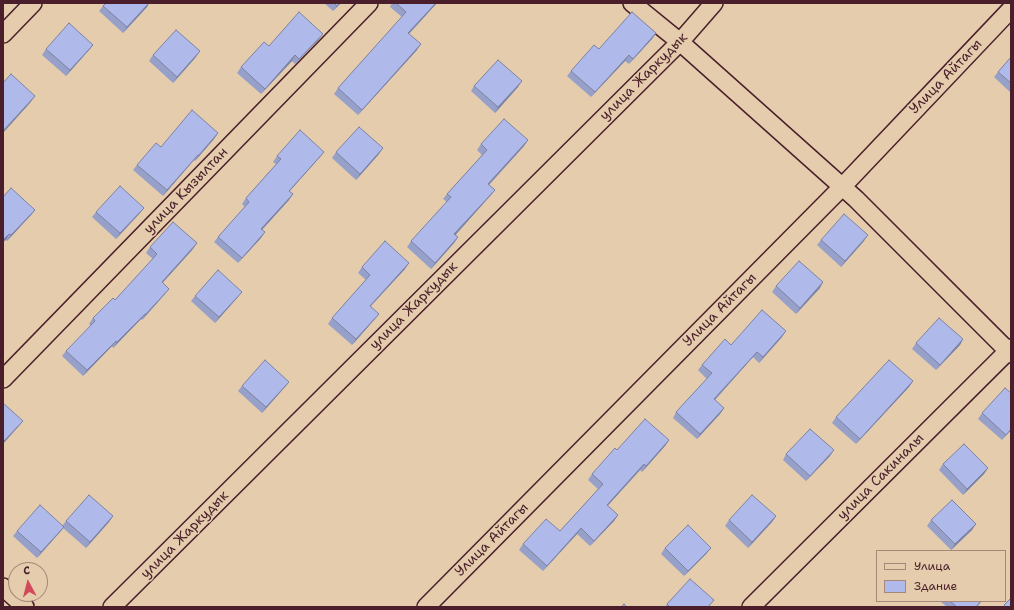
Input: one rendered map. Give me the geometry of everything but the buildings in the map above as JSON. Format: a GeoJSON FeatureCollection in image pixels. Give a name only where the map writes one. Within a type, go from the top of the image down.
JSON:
{"type":"FeatureCollection","features":[{"type":"Feature","properties":{"kind":"street"},"geometry":{"type":"LineString","coordinates":[[3,34],[33,3]]}},
{"type":"Feature","properties":{"kind":"street","name":"улица Кызылтан"},"geometry":{"type":"LineString","coordinates":[[3,378],[369,3]]}},
{"type":"Feature","properties":{"kind":"street"},"geometry":{"type":"LineString","coordinates":[[632,3],[680,42],[856,199],[1010,351]]}},
{"type":"Feature","properties":{"kind":"street","name":"улица Жаркудык"},"geometry":{"type":"LineString","coordinates":[[112,607],[680,42],[714,3]]}},
{"type":"Feature","properties":{"kind":"street","name":"Улица Айтагы"},"geometry":{"type":"LineString","coordinates":[[426,607],[842,187],[1011,9]]}},
{"type":"Feature","properties":{"kind":"street","name":"улица Сакиналы"},"geometry":{"type":"LineString","coordinates":[[751,607],[1010,351]]}},
{"type":"Feature","properties":{"kind":"street"},"geometry":{"type":"LineString","coordinates":[[3,587],[25,607]]}}]}
